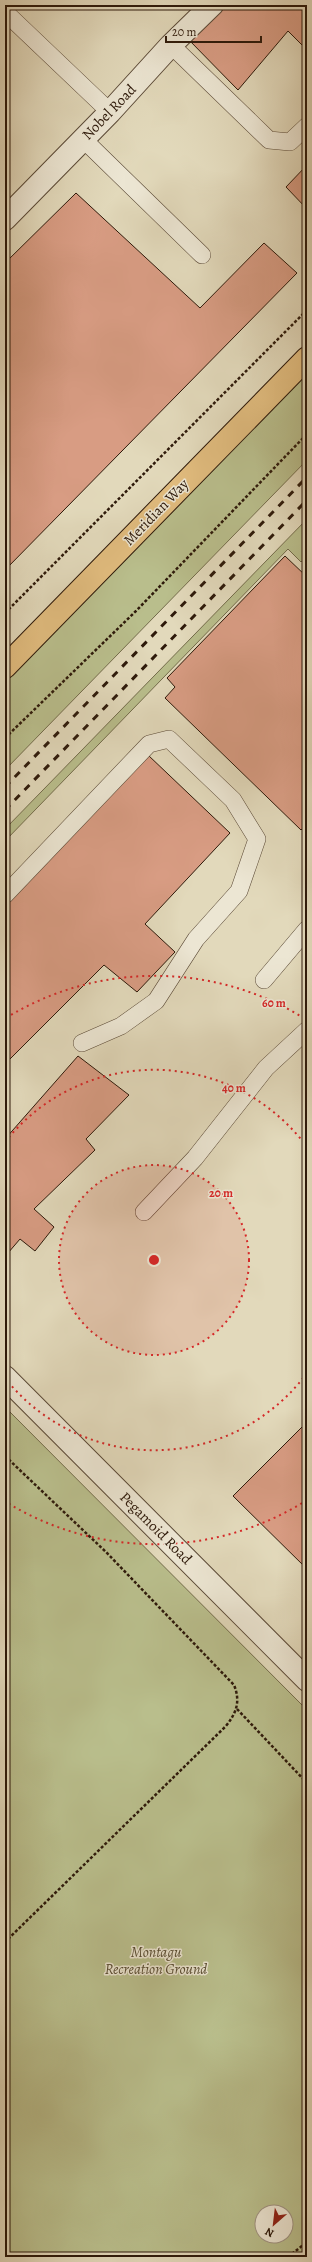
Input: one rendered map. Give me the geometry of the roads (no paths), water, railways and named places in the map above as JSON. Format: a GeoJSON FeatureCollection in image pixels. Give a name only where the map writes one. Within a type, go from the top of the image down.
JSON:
{"type":"FeatureCollection","features":[{"type":"Feature","properties":{"kind":"main road","name":"Meridian Way"},"geometry":{"type":"LineString","coordinates":[[5,667],[307,358]]}},
{"type":"Feature","properties":{"kind":"street","name":"Nobel Road"},"geometry":{"type":"LineString","coordinates":[[5,219],[110,112],[171,45],[212,5]]}},
{"type":"Feature","properties":{"kind":"street","name":"Pegamoid Road"},"geometry":{"type":"LineString","coordinates":[[5,1377],[307,1680]]}},
{"type":"Feature","properties":{"kind":"lane"},"geometry":{"type":"LineString","coordinates":[[5,12],[110,112]]}},
{"type":"Feature","properties":{"kind":"lane"},"geometry":{"type":"LineString","coordinates":[[171,45],[269,140],[290,142],[307,126]]}},
{"type":"Feature","properties":{"kind":"lane"},"geometry":{"type":"LineString","coordinates":[[83,140],[202,255]]}},
{"type":"Feature","properties":{"kind":"lane"},"geometry":{"type":"LineString","coordinates":[[5,895],[149,744],[169,739],[233,800],[257,839],[239,891],[196,939],[156,1001],[121,1026],[82,1043]]}},
{"type":"Feature","properties":{"kind":"lane"},"geometry":{"type":"LineString","coordinates":[[264,980],[307,929]]}},
{"type":"Feature","properties":{"kind":"lane"},"geometry":{"type":"LineString","coordinates":[[144,1212],[195,1158],[266,1068],[307,1030]]}},
{"type":"Feature","properties":{"kind":"railway"},"geometry":{"type":"LineString","coordinates":[[5,787],[307,477]]}},
{"type":"Feature","properties":{"kind":"railway"},"geometry":{"type":"LineString","coordinates":[[5,810],[307,500]]}},
{"type":"Feature","properties":{"kind":"park label","name":"Montagu Recreation Ground"},"geometry":{"type":"Point","coordinates":[156,1960]}}]}
